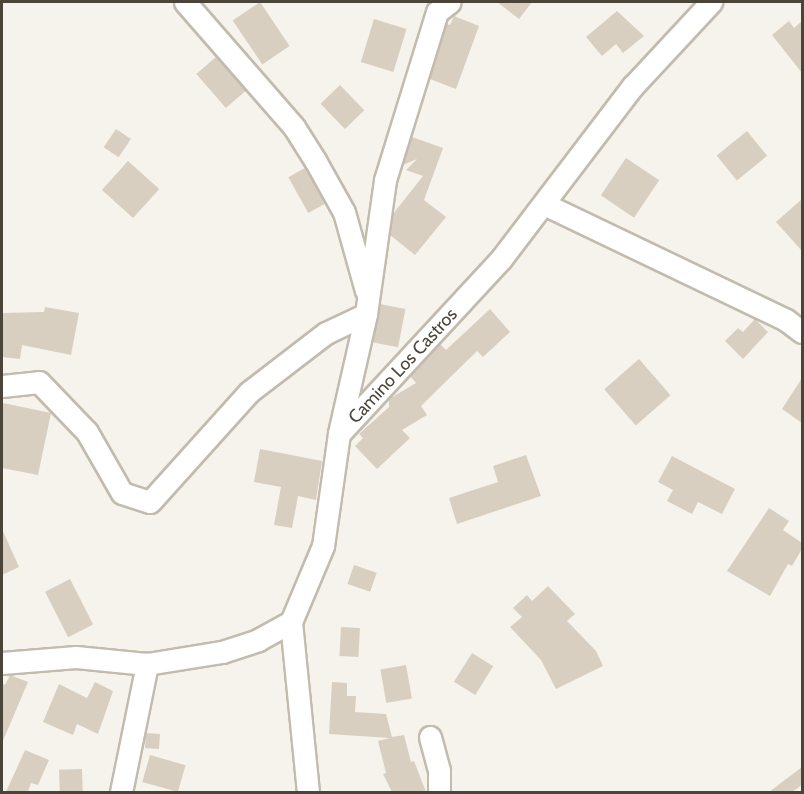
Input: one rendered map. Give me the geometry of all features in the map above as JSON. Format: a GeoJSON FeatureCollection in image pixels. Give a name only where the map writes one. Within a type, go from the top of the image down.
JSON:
{"type":"FeatureCollection","features":[{"type":"Feature","properties":{"kind":"street"},"geometry":{"type":"LineString","coordinates":[[185,2],[294,127],[316,162],[344,212],[367,307]]}},
{"type":"Feature","properties":{"kind":"street"},"geometry":{"type":"LineString","coordinates":[[339,434],[367,307],[385,180],[437,12],[450,2]]}},
{"type":"Feature","properties":{"kind":"street","name":"Camino Los Castros"},"geometry":{"type":"LineString","coordinates":[[291,622],[323,546],[339,434],[501,260],[633,86],[711,2]]}},
{"type":"Feature","properties":{"kind":"street"},"geometry":{"type":"LineString","coordinates":[[544,204],[786,320],[802,332]]}},
{"type":"Feature","properties":{"kind":"street"},"geometry":{"type":"LineString","coordinates":[[2,386],[39,382],[87,432],[122,492],[150,502],[249,392],[326,333],[367,307]]}},
{"type":"Feature","properties":{"kind":"street"},"geometry":{"type":"LineString","coordinates":[[2,663],[76,657],[147,664],[222,652],[258,640],[291,622],[308,792]]}},
{"type":"Feature","properties":{"kind":"street"},"geometry":{"type":"LineString","coordinates":[[121,792],[147,664]]}},
{"type":"Feature","properties":{"kind":"street"},"geometry":{"type":"LineString","coordinates":[[430,737],[439,770],[439,792]]}},
{"type":"Feature","properties":{"kind":"building"},"geometry":{"type":"Polygon","coordinates":[[[260,2],[290,46],[262,64],[233,20],[260,2]]]}},
{"type":"Feature","properties":{"kind":"building"},"geometry":{"type":"Polygon","coordinates":[[[497,2],[532,2],[519,19],[497,2]]]}},
{"type":"Feature","properties":{"kind":"building"},"geometry":{"type":"Polygon","coordinates":[[[617,11],[644,36],[623,53],[616,44],[602,56],[586,37],[617,11]]]}},
{"type":"Feature","properties":{"kind":"building"},"geometry":{"type":"Polygon","coordinates":[[[454,16],[479,26],[456,89],[430,79],[447,24],[450,25],[454,16]]]}},
{"type":"Feature","properties":{"kind":"building"},"geometry":{"type":"Polygon","coordinates":[[[374,19],[407,29],[393,72],[361,62],[374,19]]]}},
{"type":"Feature","properties":{"kind":"building"},"geometry":{"type":"Polygon","coordinates":[[[789,21],[794,28],[802,21],[802,73],[772,35],[789,21]]]}},
{"type":"Feature","properties":{"kind":"building"},"geometry":{"type":"Polygon","coordinates":[[[216,57],[246,91],[226,108],[196,74],[216,57]]]}},
{"type":"Feature","properties":{"kind":"building"},"geometry":{"type":"Polygon","coordinates":[[[340,85],[364,110],[345,129],[321,104],[340,85]]]}},
{"type":"Feature","properties":{"kind":"building"},"geometry":{"type":"Polygon","coordinates":[[[116,129],[131,139],[119,157],[104,147],[116,129]]]}},
{"type":"Feature","properties":{"kind":"building"},"geometry":{"type":"Polygon","coordinates":[[[747,131],[767,156],[737,180],[717,156],[747,131]]]}},
{"type":"Feature","properties":{"kind":"building"},"geometry":{"type":"Polygon","coordinates":[[[412,137],[443,148],[424,200],[446,217],[415,255],[390,235],[393,214],[423,176],[406,170],[417,159],[403,165],[412,137]]]}},
{"type":"Feature","properties":{"kind":"building"},"geometry":{"type":"Polygon","coordinates":[[[626,158],[659,180],[634,218],[601,195],[626,158]]]}},
{"type":"Feature","properties":{"kind":"building"},"geometry":{"type":"Polygon","coordinates":[[[128,161],[159,189],[133,218],[102,190],[128,161]]]}},
{"type":"Feature","properties":{"kind":"building"},"geometry":{"type":"Polygon","coordinates":[[[305,168],[325,204],[308,213],[288,177],[305,168]]]}},
{"type":"Feature","properties":{"kind":"building"},"geometry":{"type":"Polygon","coordinates":[[[802,199],[802,251],[776,222],[802,199]]]}},
{"type":"Feature","properties":{"kind":"building"},"geometry":{"type":"Polygon","coordinates":[[[380,304],[406,309],[398,347],[373,342],[380,304]]]}},
{"type":"Feature","properties":{"kind":"building"},"geometry":{"type":"Polygon","coordinates":[[[45,307],[79,313],[71,355],[22,345],[20,359],[2,357],[2,313],[44,312],[45,307]]]}},
{"type":"Feature","properties":{"kind":"building"},"geometry":{"type":"Polygon","coordinates":[[[490,309],[510,332],[483,357],[477,351],[421,406],[427,415],[402,430],[410,438],[377,469],[355,446],[363,438],[359,434],[389,407],[389,399],[416,383],[410,376],[440,344],[446,350],[490,309]]]}},
{"type":"Feature","properties":{"kind":"building"},"geometry":{"type":"Polygon","coordinates":[[[755,319],[768,332],[743,359],[725,341],[738,328],[743,332],[755,319]]]}},
{"type":"Feature","properties":{"kind":"building"},"geometry":{"type":"Polygon","coordinates":[[[639,359],[670,395],[636,425],[604,389],[639,359]]]}},
{"type":"Feature","properties":{"kind":"building"},"geometry":{"type":"Polygon","coordinates":[[[802,378],[802,423],[782,409],[802,378]]]}},
{"type":"Feature","properties":{"kind":"building"},"geometry":{"type":"Polygon","coordinates":[[[3,403],[51,413],[38,475],[2,468],[3,403]]]}},
{"type":"Feature","properties":{"kind":"building"},"geometry":{"type":"Polygon","coordinates":[[[260,449],[322,461],[316,500],[298,496],[292,528],[274,525],[281,487],[254,482],[260,449]]]}},
{"type":"Feature","properties":{"kind":"building"},"geometry":{"type":"Polygon","coordinates":[[[526,455],[541,496],[457,524],[449,498],[498,482],[493,466],[526,455]]]}},
{"type":"Feature","properties":{"kind":"building"},"geometry":{"type":"Polygon","coordinates":[[[672,456],[735,489],[722,514],[698,502],[692,514],[667,501],[673,490],[658,482],[672,456]]]}},
{"type":"Feature","properties":{"kind":"building"},"geometry":{"type":"Polygon","coordinates":[[[769,508],[789,521],[783,530],[802,543],[802,549],[792,566],[788,564],[770,596],[727,571],[769,508]]]}},
{"type":"Feature","properties":{"kind":"building"},"geometry":{"type":"Polygon","coordinates":[[[2,529],[19,567],[2,575],[2,529]]]}},
{"type":"Feature","properties":{"kind":"building"},"geometry":{"type":"Polygon","coordinates":[[[354,565],[377,573],[370,592],[347,584],[354,565]]]}},
{"type":"Feature","properties":{"kind":"building"},"geometry":{"type":"Polygon","coordinates":[[[70,579],[93,624],[68,637],[45,592],[70,579]]]}},
{"type":"Feature","properties":{"kind":"building"},"geometry":{"type":"Polygon","coordinates":[[[548,586],[575,614],[567,621],[596,651],[603,666],[556,689],[541,660],[510,627],[522,617],[513,608],[527,595],[532,601],[548,586]]]}},
{"type":"Feature","properties":{"kind":"building"},"geometry":{"type":"Polygon","coordinates":[[[341,627],[360,628],[358,657],[339,656],[341,627]]]}},
{"type":"Feature","properties":{"kind":"building"},"geometry":{"type":"Polygon","coordinates":[[[472,653],[493,666],[475,695],[454,682],[472,653]]]}},
{"type":"Feature","properties":{"kind":"building"},"geometry":{"type":"Polygon","coordinates":[[[406,665],[412,698],[386,703],[380,670],[406,665]]]}},
{"type":"Feature","properties":{"kind":"building"},"geometry":{"type":"Polygon","coordinates":[[[10,675],[28,682],[2,743],[2,683],[5,685],[10,675]]]}},
{"type":"Feature","properties":{"kind":"building"},"geometry":{"type":"Polygon","coordinates":[[[95,682],[113,691],[98,734],[77,724],[73,735],[43,722],[59,684],[87,698],[95,682]]]}},
{"type":"Feature","properties":{"kind":"building"},"geometry":{"type":"Polygon","coordinates":[[[332,682],[347,683],[347,696],[356,696],[355,712],[386,714],[392,737],[404,735],[411,762],[414,761],[426,792],[392,792],[383,774],[386,773],[378,741],[390,738],[329,734],[332,682]]]}},
{"type":"Feature","properties":{"kind":"building"},"geometry":{"type":"Polygon","coordinates":[[[146,733],[160,734],[159,749],[145,748],[146,733]]]}},
{"type":"Feature","properties":{"kind":"building"},"geometry":{"type":"Polygon","coordinates":[[[25,750],[49,760],[38,785],[31,783],[28,792],[6,792],[25,750]]]}},
{"type":"Feature","properties":{"kind":"building"},"geometry":{"type":"Polygon","coordinates":[[[150,755],[186,765],[178,792],[142,782],[150,755]]]}},
{"type":"Feature","properties":{"kind":"building"},"geometry":{"type":"Polygon","coordinates":[[[802,767],[802,785],[792,792],[769,792],[802,767]]]}},
{"type":"Feature","properties":{"kind":"building"},"geometry":{"type":"Polygon","coordinates":[[[82,769],[83,792],[60,792],[59,770],[82,769]]]}}]}
